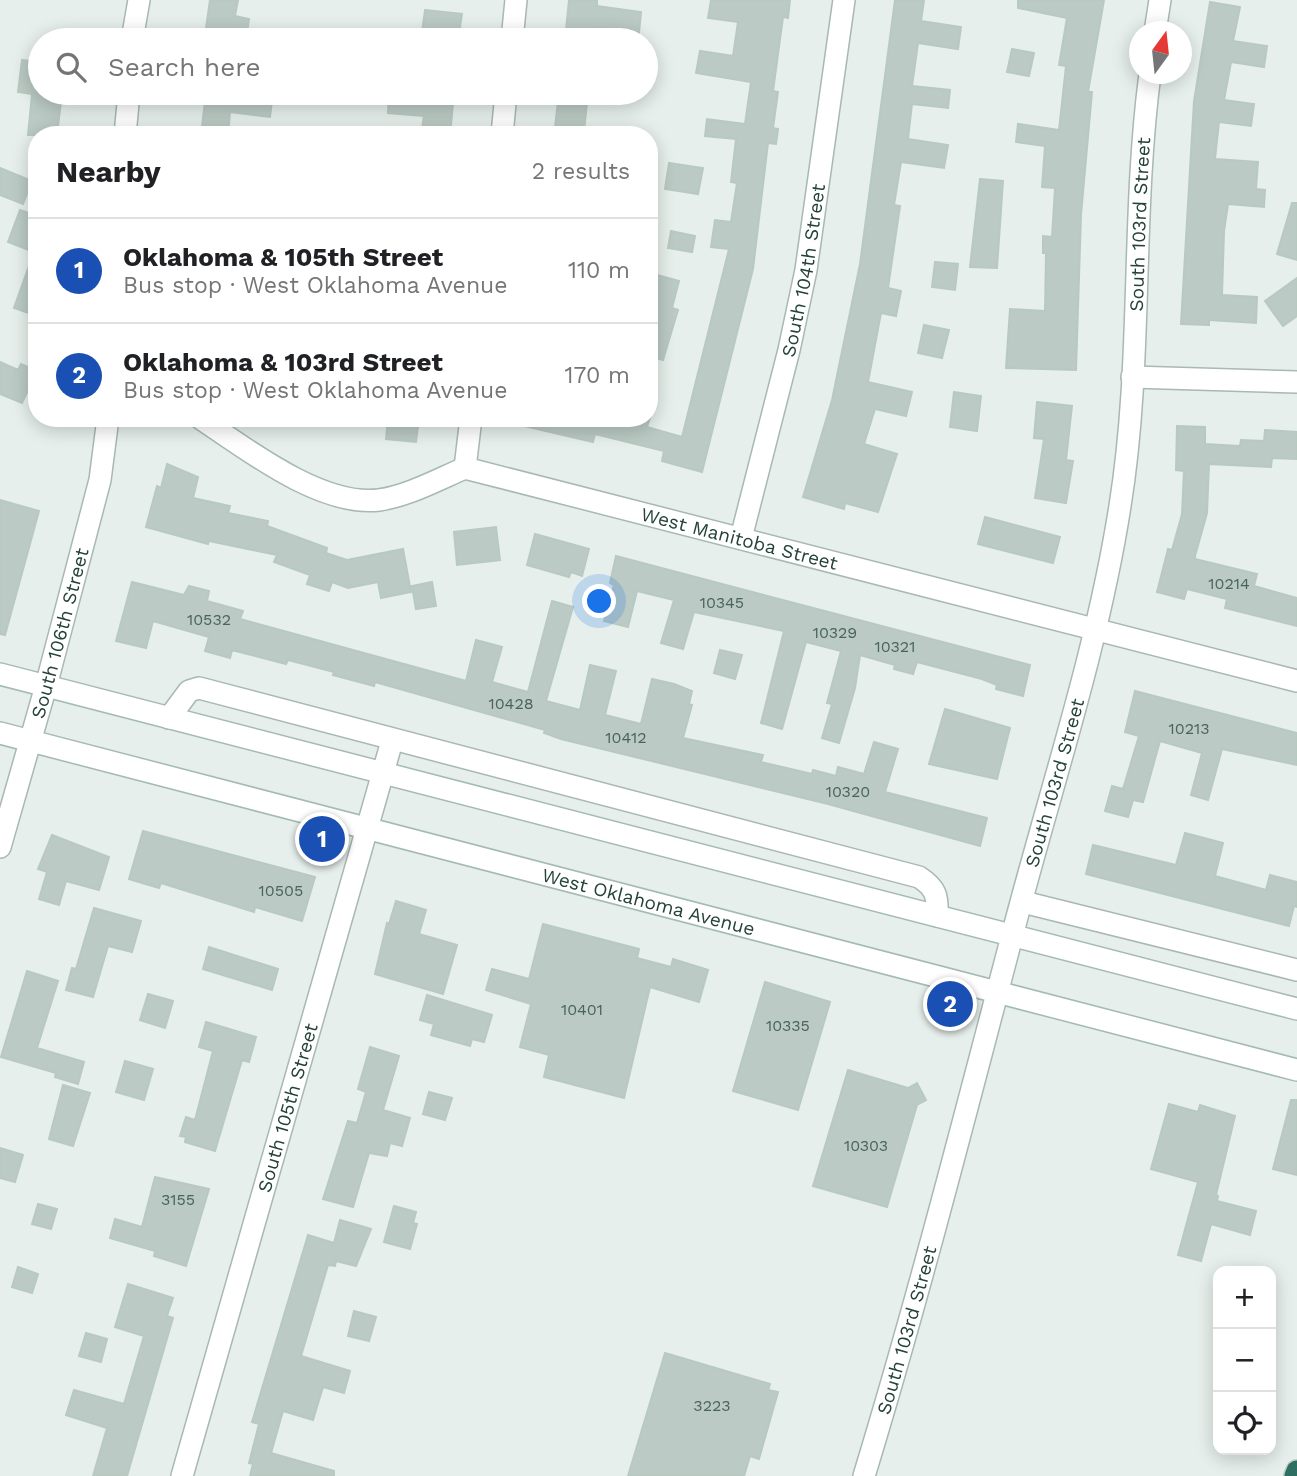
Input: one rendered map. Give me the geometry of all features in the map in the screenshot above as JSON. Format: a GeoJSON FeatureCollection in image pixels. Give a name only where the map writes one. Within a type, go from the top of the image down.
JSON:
{"type":"FeatureCollection","features":[{"type":"Feature","properties":{"kind":"highway"},"geometry":{"type":"LineString","coordinates":[[1295,1476],[1297,1471]]}},
{"type":"Feature","properties":{"kind":"street"},"geometry":{"type":"LineString","coordinates":[[134,28],[139,0]]}},
{"type":"Feature","properties":{"kind":"street"},"geometry":{"type":"LineString","coordinates":[[513,28],[516,0]]}},
{"type":"Feature","properties":{"kind":"street","name":"South 104th Street"},"geometry":{"type":"LineString","coordinates":[[741,538],[789,350],[806,270],[844,0]]}},
{"type":"Feature","properties":{"kind":"street"},"geometry":{"type":"LineString","coordinates":[[1157,21],[1160,0]]}},
{"type":"Feature","properties":{"kind":"street","name":"South 103rd Street"},"geometry":{"type":"LineString","coordinates":[[864,1476],[1023,902],[1094,629],[1121,505],[1132,377],[1140,144],[1149,84]]}},
{"type":"Feature","properties":{"kind":"street"},"geometry":{"type":"LineString","coordinates":[[126,126],[128,105]]}},
{"type":"Feature","properties":{"kind":"street"},"geometry":{"type":"LineString","coordinates":[[503,126],[505,105]]}},
{"type":"Feature","properties":{"kind":"street"},"geometry":{"type":"LineString","coordinates":[[1132,377],[1297,382]]}},
{"type":"Feature","properties":{"kind":"street","name":"South 106th Street"},"geometry":{"type":"LineString","coordinates":[[0,847],[46,686],[103,467],[107,427]]}},
{"type":"Feature","properties":{"kind":"street"},"geometry":{"type":"LineString","coordinates":[[214,427],[274,467],[329,494],[378,500],[420,487],[465,468],[470,427]]}},
{"type":"Feature","properties":{"kind":"street","name":"West Manitoba Street"},"geometry":{"type":"LineString","coordinates":[[465,468],[1297,681]]}},
{"type":"Feature","properties":{"kind":"street"},"geometry":{"type":"LineString","coordinates":[[0,674],[1297,1009]]}},
{"type":"Feature","properties":{"kind":"street"},"geometry":{"type":"LineString","coordinates":[[169,718],[189,691],[199,688],[919,877],[934,887],[938,900],[937,916]]}},
{"type":"Feature","properties":{"kind":"street","name":"West Oklahoma Avenue"},"geometry":{"type":"LineString","coordinates":[[0,733],[1297,1070]]}},
{"type":"Feature","properties":{"kind":"street","name":"South 105th Street"},"geometry":{"type":"LineString","coordinates":[[182,1476],[393,741]]}},
{"type":"Feature","properties":{"kind":"street"},"geometry":{"type":"LineString","coordinates":[[1023,902],[1294,971]]}},
{"type":"Feature","properties":{"kind":"building"},"geometry":{"type":"Polygon","coordinates":[[[210,0],[238,0],[235,16],[249,19],[248,28],[206,28],[210,0]]]}},
{"type":"Feature","properties":{"kind":"building"},"geometry":{"type":"Polygon","coordinates":[[[569,0],[597,0],[597,6],[641,12],[639,28],[566,28],[569,0]]]}},
{"type":"Feature","properties":{"kind":"building"},"geometry":{"type":"Polygon","coordinates":[[[711,0],[790,0],[788,18],[783,17],[773,91],[778,92],[773,128],[778,129],[776,144],[768,143],[753,269],[702,472],[662,461],[664,451],[595,434],[593,442],[529,427],[647,427],[682,437],[729,249],[711,247],[715,220],[731,222],[737,183],[731,182],[736,139],[705,136],[707,119],[745,124],[751,82],[696,73],[700,51],[733,56],[738,22],[708,18],[711,0]]]}},
{"type":"Feature","properties":{"kind":"building"},"geometry":{"type":"Polygon","coordinates":[[[895,0],[924,0],[921,21],[961,27],[958,49],[918,43],[912,86],[950,90],[948,108],[912,104],[908,139],[948,145],[944,168],[901,162],[894,205],[900,206],[888,288],[901,291],[896,316],[881,313],[868,382],[912,392],[906,416],[875,409],[864,444],[897,454],[878,512],[845,503],[844,509],[803,497],[832,400],[860,264],[895,0]]]}},
{"type":"Feature","properties":{"kind":"building"},"geometry":{"type":"Polygon","coordinates":[[[1018,0],[1104,0],[1088,92],[1092,92],[1081,215],[1076,370],[1006,368],[1010,309],[1045,311],[1046,253],[1043,253],[1043,236],[1052,237],[1055,188],[1042,187],[1045,146],[1016,142],[1018,124],[1059,130],[1066,66],[1059,65],[1067,18],[1018,8],[1018,0]]]}},
{"type":"Feature","properties":{"kind":"building"},"geometry":{"type":"Polygon","coordinates":[[[1210,2],[1240,7],[1233,41],[1267,46],[1264,67],[1231,62],[1224,100],[1254,104],[1251,126],[1219,122],[1215,159],[1258,162],[1256,189],[1265,190],[1264,207],[1228,204],[1224,231],[1222,295],[1257,297],[1256,323],[1209,320],[1209,325],[1181,324],[1194,101],[1210,2]]]}},
{"type":"Feature","properties":{"kind":"building"},"geometry":{"type":"Polygon","coordinates":[[[425,10],[462,14],[460,28],[423,28],[425,10]]]}},
{"type":"Feature","properties":{"kind":"building"},"geometry":{"type":"Polygon","coordinates":[[[1012,49],[1034,53],[1029,76],[1007,72],[1012,49]]]}},
{"type":"Feature","properties":{"kind":"building"},"geometry":{"type":"Polygon","coordinates":[[[22,60],[28,61],[28,93],[18,92],[22,60]]]}},
{"type":"Feature","properties":{"kind":"building"},"geometry":{"type":"Polygon","coordinates":[[[31,105],[61,105],[58,126],[29,126],[31,105]]]}},
{"type":"Feature","properties":{"kind":"building"},"geometry":{"type":"Polygon","coordinates":[[[205,105],[272,105],[270,117],[230,112],[229,126],[202,126],[205,105]]]}},
{"type":"Feature","properties":{"kind":"building"},"geometry":{"type":"Polygon","coordinates":[[[388,105],[453,105],[451,126],[422,126],[424,116],[388,113],[388,105]]]}},
{"type":"Feature","properties":{"kind":"building"},"geometry":{"type":"Polygon","coordinates":[[[558,105],[587,105],[585,126],[555,126],[558,105]]]}},
{"type":"Feature","properties":{"kind":"building"},"geometry":{"type":"Polygon","coordinates":[[[669,163],[703,168],[698,194],[665,189],[669,163]]]}},
{"type":"Feature","properties":{"kind":"building"},"geometry":{"type":"Polygon","coordinates":[[[0,168],[28,179],[28,191],[23,204],[0,195],[0,168]]]}},
{"type":"Feature","properties":{"kind":"building"},"geometry":{"type":"Polygon","coordinates":[[[980,179],[1003,181],[997,268],[970,267],[980,179]]]}},
{"type":"Feature","properties":{"kind":"building"},"geometry":{"type":"Polygon","coordinates":[[[1292,203],[1297,203],[1297,260],[1277,254],[1292,203]]]}},
{"type":"Feature","properties":{"kind":"building"},"geometry":{"type":"Polygon","coordinates":[[[20,210],[28,213],[28,250],[8,242],[20,210]]]}},
{"type":"Feature","properties":{"kind":"building"},"geometry":{"type":"Polygon","coordinates":[[[671,231],[695,236],[692,252],[668,248],[671,231]]]}},
{"type":"Feature","properties":{"kind":"building"},"geometry":{"type":"Polygon","coordinates":[[[935,262],[958,264],[955,290],[932,287],[935,262]]]}},
{"type":"Feature","properties":{"kind":"building"},"geometry":{"type":"Polygon","coordinates":[[[28,269],[28,313],[14,308],[28,269]]]}},
{"type":"Feature","properties":{"kind":"building"},"geometry":{"type":"Polygon","coordinates":[[[658,275],[679,281],[672,308],[678,310],[663,360],[658,359],[658,275]]]}},
{"type":"Feature","properties":{"kind":"building"},"geometry":{"type":"Polygon","coordinates":[[[1297,278],[1297,316],[1283,326],[1265,301],[1297,278]]]}},
{"type":"Feature","properties":{"kind":"building"},"geometry":{"type":"Polygon","coordinates":[[[924,325],[949,330],[942,358],[918,353],[924,325]]]}},
{"type":"Feature","properties":{"kind":"building"},"geometry":{"type":"Polygon","coordinates":[[[0,362],[18,370],[21,364],[28,367],[28,390],[22,403],[0,394],[0,362]]]}},
{"type":"Feature","properties":{"kind":"building"},"geometry":{"type":"Polygon","coordinates":[[[954,392],[981,396],[977,431],[950,427],[954,392]]]}},
{"type":"Feature","properties":{"kind":"building"},"geometry":{"type":"Polygon","coordinates":[[[1037,402],[1072,406],[1066,460],[1073,461],[1066,503],[1035,498],[1044,439],[1034,438],[1037,402]]]}},
{"type":"Feature","properties":{"kind":"building"},"geometry":{"type":"Polygon","coordinates":[[[1177,426],[1205,427],[1205,444],[1240,446],[1241,440],[1264,441],[1265,430],[1297,432],[1297,459],[1272,458],[1271,467],[1209,464],[1207,513],[1195,559],[1257,574],[1254,586],[1297,598],[1297,626],[1225,608],[1227,599],[1187,589],[1184,599],[1157,592],[1168,549],[1172,550],[1182,514],[1184,471],[1176,470],[1177,426]]]}},
{"type":"Feature","properties":{"kind":"building"},"geometry":{"type":"Polygon","coordinates":[[[387,427],[418,427],[416,442],[386,439],[387,427]]]}},
{"type":"Feature","properties":{"kind":"building"},"geometry":{"type":"Polygon","coordinates":[[[167,464],[198,477],[193,498],[230,506],[228,513],[268,521],[267,526],[327,548],[326,553],[347,560],[403,549],[411,592],[381,598],[378,582],[348,588],[332,582],[329,591],[307,584],[310,575],[274,562],[277,555],[209,541],[208,544],[146,527],[157,486],[161,488],[167,464]]]}},
{"type":"Feature","properties":{"kind":"building"},"geometry":{"type":"Polygon","coordinates":[[[0,500],[39,511],[5,635],[0,634],[0,500]]]}},
{"type":"Feature","properties":{"kind":"building"},"geometry":{"type":"Polygon","coordinates":[[[985,517],[1060,537],[1053,563],[978,544],[985,517]]]}},
{"type":"Feature","properties":{"kind":"building"},"geometry":{"type":"Polygon","coordinates":[[[496,527],[500,560],[457,565],[454,532],[496,527]]]}},
{"type":"Feature","properties":{"kind":"building"},"geometry":{"type":"Polygon","coordinates":[[[535,534],[589,549],[582,576],[571,572],[569,577],[527,565],[535,534]]]}},
{"type":"Feature","properties":{"kind":"building"},"geometry":{"type":"Polygon","coordinates":[[[616,556],[1030,665],[1023,696],[996,689],[997,685],[982,679],[917,662],[913,674],[894,669],[895,665],[860,655],[855,688],[839,743],[822,738],[832,704],[827,703],[841,651],[806,642],[782,729],[761,723],[784,631],[694,612],[683,649],[661,643],[674,600],[637,591],[628,627],[604,621],[614,585],[610,583],[616,556]]]}},
{"type":"Feature","properties":{"kind":"building"},"geometry":{"type":"Polygon","coordinates":[[[132,582],[184,595],[189,586],[209,591],[207,601],[243,611],[240,619],[466,681],[476,640],[502,647],[492,682],[528,692],[552,601],[573,607],[546,701],[580,710],[590,665],[616,671],[605,715],[641,724],[652,679],[674,684],[692,691],[689,704],[692,705],[683,738],[763,755],[761,762],[812,774],[813,770],[836,776],[838,767],[864,774],[874,742],[898,749],[885,792],[987,818],[980,846],[828,804],[561,739],[544,733],[545,730],[375,682],[374,686],[333,675],[334,672],[288,660],[286,664],[232,650],[230,658],[205,651],[209,637],[153,621],[146,648],[116,641],[132,582]]]}},
{"type":"Feature","properties":{"kind":"building"},"geometry":{"type":"Polygon","coordinates":[[[432,582],[436,606],[416,609],[412,586],[432,582]]]}},
{"type":"Feature","properties":{"kind":"building"},"geometry":{"type":"Polygon","coordinates":[[[720,650],[742,655],[735,679],[714,673],[720,650]]]}},
{"type":"Feature","properties":{"kind":"building"},"geometry":{"type":"Polygon","coordinates":[[[1135,691],[1297,733],[1297,765],[1222,749],[1208,800],[1191,795],[1202,753],[1160,741],[1143,802],[1133,800],[1128,817],[1105,811],[1112,786],[1123,789],[1139,736],[1125,732],[1135,691]]]}},
{"type":"Feature","properties":{"kind":"building"},"geometry":{"type":"Polygon","coordinates":[[[945,709],[1010,728],[997,779],[929,764],[945,709]]]}},
{"type":"Feature","properties":{"kind":"building"},"geometry":{"type":"Polygon","coordinates":[[[143,831],[315,877],[302,921],[255,907],[254,912],[161,883],[159,888],[129,879],[143,831]]]}},
{"type":"Feature","properties":{"kind":"building"},"geometry":{"type":"Polygon","coordinates":[[[1185,833],[1223,843],[1215,876],[1266,890],[1270,875],[1297,882],[1297,907],[1294,906],[1289,926],[1086,874],[1093,845],[1176,865],[1185,833]]]}},
{"type":"Feature","properties":{"kind":"building"},"geometry":{"type":"Polygon","coordinates":[[[52,835],[109,857],[99,890],[66,881],[59,905],[39,899],[47,872],[38,869],[52,835]]]}},
{"type":"Feature","properties":{"kind":"building"},"geometry":{"type":"Polygon","coordinates":[[[396,901],[426,910],[419,934],[457,945],[443,994],[375,974],[387,923],[389,924],[396,901]]]}},
{"type":"Feature","properties":{"kind":"building"},"geometry":{"type":"Polygon","coordinates":[[[94,908],[141,921],[132,952],[108,946],[93,997],[66,990],[72,968],[76,969],[94,908]]]}},
{"type":"Feature","properties":{"kind":"building"},"geometry":{"type":"Polygon","coordinates":[[[543,924],[639,949],[637,958],[671,967],[673,959],[708,970],[699,1002],[650,987],[624,1098],[544,1077],[549,1055],[520,1047],[531,1004],[486,990],[492,969],[529,979],[543,924]]]}},
{"type":"Feature","properties":{"kind":"building"},"geometry":{"type":"Polygon","coordinates":[[[209,947],[278,969],[272,990],[203,969],[209,947]]]}},
{"type":"Feature","properties":{"kind":"building"},"geometry":{"type":"Polygon","coordinates":[[[27,971],[58,981],[37,1048],[84,1062],[78,1084],[55,1077],[56,1073],[1,1057],[27,971]]]}},
{"type":"Feature","properties":{"kind":"building"},"geometry":{"type":"Polygon","coordinates":[[[765,982],[830,1002],[798,1110],[733,1091],[765,982]]]}},
{"type":"Feature","properties":{"kind":"building"},"geometry":{"type":"Polygon","coordinates":[[[148,994],[173,1001],[165,1028],[140,1020],[148,994]]]}},
{"type":"Feature","properties":{"kind":"building"},"geometry":{"type":"Polygon","coordinates":[[[427,995],[492,1015],[484,1042],[472,1039],[470,1046],[431,1035],[434,1024],[420,1020],[427,995]]]}},
{"type":"Feature","properties":{"kind":"building"},"geometry":{"type":"Polygon","coordinates":[[[206,1022],[256,1037],[249,1062],[242,1060],[215,1151],[185,1142],[186,1137],[180,1136],[186,1117],[195,1120],[213,1051],[199,1047],[206,1022]]]}},
{"type":"Feature","properties":{"kind":"building"},"geometry":{"type":"Polygon","coordinates":[[[370,1047],[399,1056],[383,1110],[410,1118],[402,1146],[390,1143],[387,1156],[369,1153],[353,1207],[323,1199],[348,1121],[357,1123],[366,1092],[358,1089],[370,1047]]]}},
{"type":"Feature","properties":{"kind":"building"},"geometry":{"type":"Polygon","coordinates":[[[125,1061],[153,1069],[144,1100],[116,1092],[125,1061]]]}},
{"type":"Feature","properties":{"kind":"building"},"geometry":{"type":"Polygon","coordinates":[[[848,1070],[908,1088],[917,1083],[926,1100],[917,1105],[887,1207],[813,1186],[848,1070]]]}},
{"type":"Feature","properties":{"kind":"building"},"geometry":{"type":"Polygon","coordinates":[[[63,1085],[90,1093],[73,1146],[49,1139],[63,1085]]]}},
{"type":"Feature","properties":{"kind":"building"},"geometry":{"type":"Polygon","coordinates":[[[429,1092],[452,1098],[445,1120],[423,1114],[429,1092]]]}},
{"type":"Feature","properties":{"kind":"building"},"geometry":{"type":"Polygon","coordinates":[[[1291,1100],[1297,1100],[1297,1175],[1273,1169],[1291,1100]]]}},
{"type":"Feature","properties":{"kind":"building"},"geometry":{"type":"Polygon","coordinates":[[[1169,1104],[1198,1112],[1200,1105],[1235,1116],[1216,1195],[1217,1201],[1256,1211],[1250,1235],[1211,1224],[1201,1261],[1178,1255],[1198,1182],[1151,1169],[1169,1104]]]}},
{"type":"Feature","properties":{"kind":"building"},"geometry":{"type":"Polygon","coordinates":[[[0,1148],[23,1155],[15,1182],[0,1178],[0,1148]]]}},
{"type":"Feature","properties":{"kind":"building"},"geometry":{"type":"Polygon","coordinates":[[[155,1177],[209,1189],[186,1266],[154,1256],[155,1251],[110,1238],[115,1219],[142,1227],[155,1177]]]}},
{"type":"Feature","properties":{"kind":"building"},"geometry":{"type":"Polygon","coordinates":[[[38,1204],[57,1209],[51,1229],[32,1224],[38,1204]]]}},
{"type":"Feature","properties":{"kind":"building"},"geometry":{"type":"Polygon","coordinates":[[[394,1206],[416,1212],[413,1223],[417,1224],[410,1249],[384,1242],[394,1206]]]}},
{"type":"Feature","properties":{"kind":"building"},"geometry":{"type":"Polygon","coordinates":[[[340,1220],[371,1229],[356,1266],[336,1261],[335,1266],[328,1265],[301,1356],[350,1371],[344,1393],[323,1387],[313,1420],[283,1411],[271,1453],[334,1471],[334,1476],[250,1476],[253,1464],[249,1463],[259,1424],[252,1422],[308,1235],[334,1243],[340,1220]]]}},
{"type":"Feature","properties":{"kind":"building"},"geometry":{"type":"Polygon","coordinates":[[[18,1267],[38,1274],[32,1293],[12,1287],[18,1267]]]}},
{"type":"Feature","properties":{"kind":"building"},"geometry":{"type":"Polygon","coordinates":[[[128,1284],[173,1298],[167,1316],[173,1318],[127,1476],[93,1476],[107,1428],[66,1415],[74,1390],[124,1404],[144,1336],[115,1327],[128,1284]]]}},
{"type":"Feature","properties":{"kind":"building"},"geometry":{"type":"Polygon","coordinates":[[[354,1311],[376,1317],[369,1341],[348,1336],[354,1311]]]}},
{"type":"Feature","properties":{"kind":"building"},"geometry":{"type":"Polygon","coordinates":[[[86,1333],[107,1339],[101,1362],[79,1356],[86,1333]]]}},
{"type":"Feature","properties":{"kind":"building"},"geometry":{"type":"Polygon","coordinates":[[[665,1353],[770,1384],[768,1390],[778,1392],[759,1459],[750,1456],[744,1476],[628,1476],[665,1353]]]}},
{"type":"Feature","properties":{"kind":"place","name":"Oklahoma & 105th Street"},"geometry":{"type":"Point","coordinates":[322,839]}},
{"type":"Feature","properties":{"kind":"place","name":"Oklahoma & 103rd Street"},"geometry":{"type":"Point","coordinates":[950,1004]}}]}
